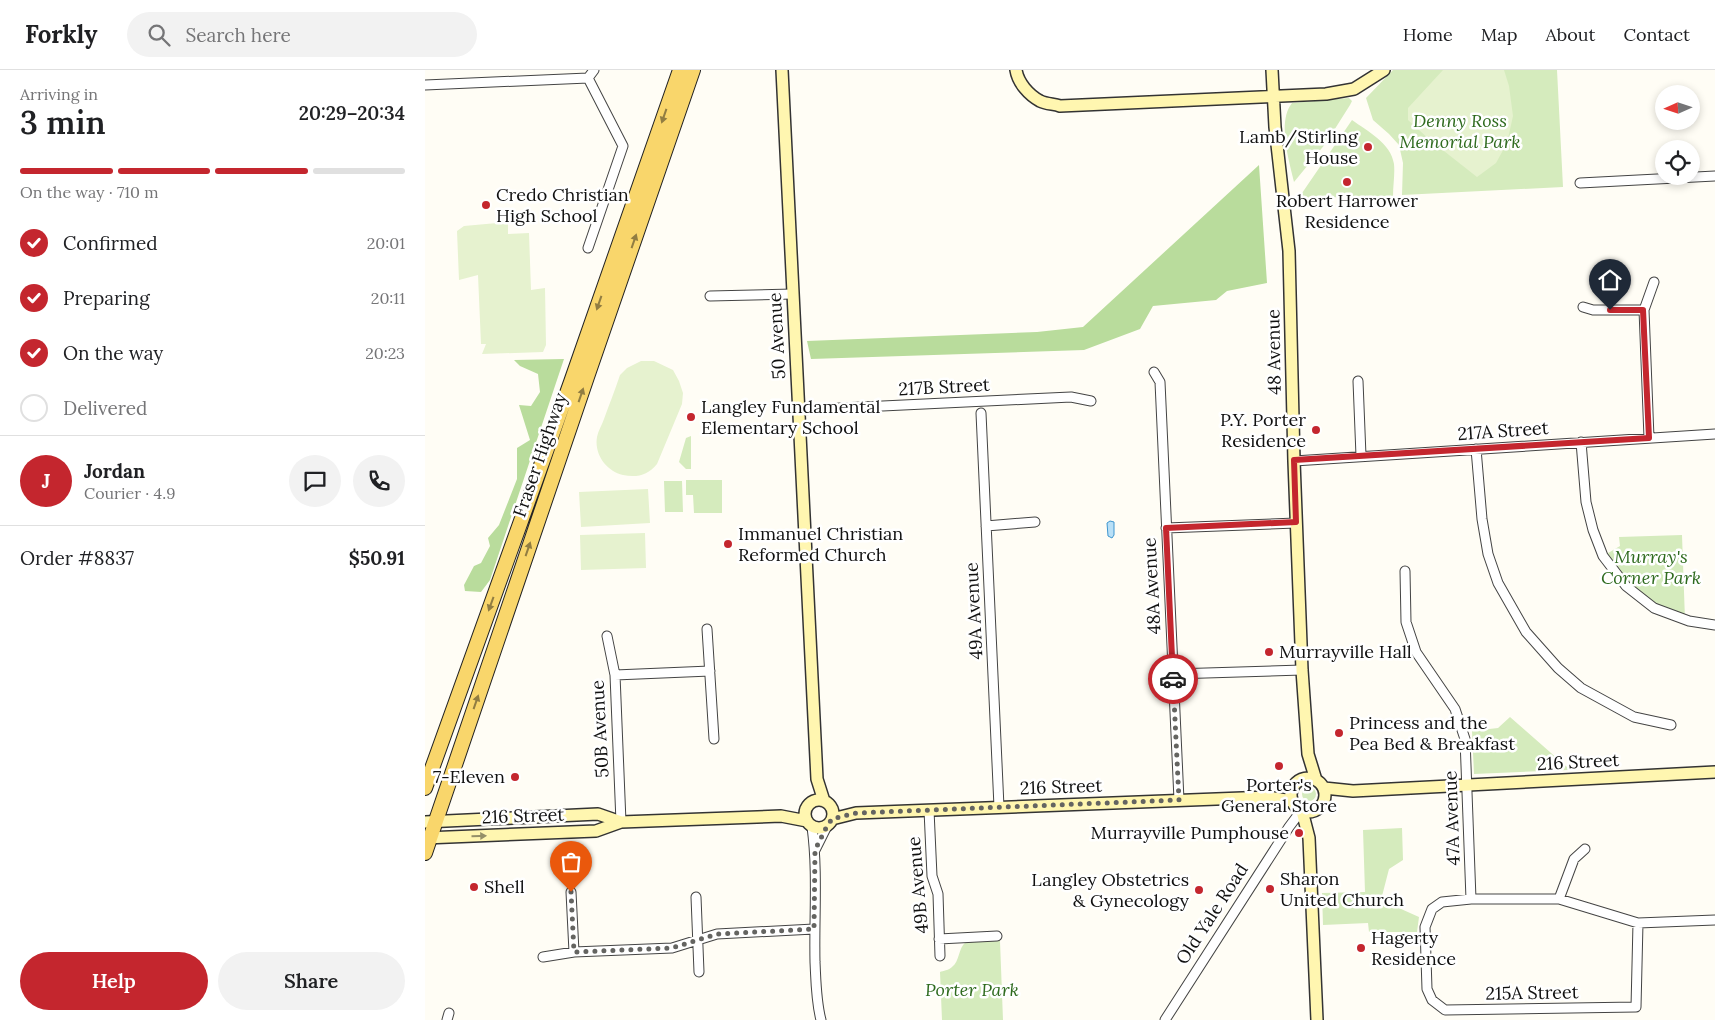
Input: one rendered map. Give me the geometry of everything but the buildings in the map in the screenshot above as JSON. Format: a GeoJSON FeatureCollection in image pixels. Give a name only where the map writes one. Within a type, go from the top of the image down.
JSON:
{"type":"FeatureCollection","features":[{"type":"Feature","properties":{"kind":"main road","name":"Fraser Highway"},"geometry":{"type":"LineString","coordinates":[[425,788],[571,382],[680,70]]}},
{"type":"Feature","properties":{"kind":"main road","name":"Fraser Highway"},"geometry":{"type":"LineString","coordinates":[[425,853],[431,821],[693,70]]}},
{"type":"Feature","properties":{"kind":"main road","name":"50 Avenue"},"geometry":{"type":"LineString","coordinates":[[782,70],[817,779],[829,813]]}},
{"type":"Feature","properties":{"kind":"main road"},"geometry":{"type":"LineString","coordinates":[[1016,70],[1024,88],[1041,101],[1060,106],[1326,94],[1354,89],[1384,70]]}},
{"type":"Feature","properties":{"kind":"main road","name":"48 Avenue"},"geometry":{"type":"LineString","coordinates":[[1272,70],[1275,127],[1289,251],[1296,522],[1302,670],[1308,754],[1303,778]]}},
{"type":"Feature","properties":{"kind":"main road","name":"48 Avenue"},"geometry":{"type":"LineString","coordinates":[[1308,754],[1320,784]]}},
{"type":"Feature","properties":{"kind":"main road","name":"216 Street"},"geometry":{"type":"LineString","coordinates":[[1324,801],[1353,792],[1715,772]]}},
{"type":"Feature","properties":{"kind":"main road"},"geometry":{"type":"LineString","coordinates":[[1301,808],[1318,809],[1324,801],[1325,796],[1320,784],[1311,778],[1303,778],[1298,781],[1292,789],[1291,796],[1301,808],[1309,835],[1317,1020]]}},
{"type":"Feature","properties":{"kind":"main road","name":"50 Avenue"},"geometry":{"type":"LineString","coordinates":[[810,824],[805,813],[817,779]]}},
{"type":"Feature","properties":{"kind":"main road","name":"216 Street"},"geometry":{"type":"LineString","coordinates":[[1320,784],[1353,792]]}},
{"type":"Feature","properties":{"kind":"main road","name":"216 Street"},"geometry":{"type":"LineString","coordinates":[[781,816],[815,801],[829,813],[856,813],[1268,797],[1292,789]]}},
{"type":"Feature","properties":{"kind":"main road","name":"216 Street"},"geometry":{"type":"LineString","coordinates":[[1268,797],[1301,808]]}},
{"type":"Feature","properties":{"kind":"main road","name":"216 Street"},"geometry":{"type":"LineString","coordinates":[[428,838],[596,831],[621,822],[781,816],[819,828],[829,813]]}},
{"type":"Feature","properties":{"kind":"main road","name":"216 Street"},"geometry":{"type":"LineString","coordinates":[[431,821],[598,814],[621,822]]}},
{"type":"Feature","properties":{"kind":"street"},"geometry":{"type":"LineString","coordinates":[[425,85],[588,78],[595,70]]}},
{"type":"Feature","properties":{"kind":"street"},"geometry":{"type":"LineString","coordinates":[[588,78],[623,146],[588,248]]}},
{"type":"Feature","properties":{"kind":"street"},"geometry":{"type":"LineString","coordinates":[[1580,183],[1715,176]]}},
{"type":"Feature","properties":{"kind":"street"},"geometry":{"type":"LineString","coordinates":[[1649,438],[1643,310],[1654,282]]}},
{"type":"Feature","properties":{"kind":"street"},"geometry":{"type":"LineString","coordinates":[[710,296],[793,294]]}},
{"type":"Feature","properties":{"kind":"street"},"geometry":{"type":"LineString","coordinates":[[1583,307],[1593,310],[1643,310]]}},
{"type":"Feature","properties":{"kind":"street","name":"48A Avenue"},"geometry":{"type":"LineString","coordinates":[[1155,372],[1160,382],[1179,800]]}},
{"type":"Feature","properties":{"kind":"street"},"geometry":{"type":"LineString","coordinates":[[1358,381],[1361,456]]}},
{"type":"Feature","properties":{"kind":"street","name":"217B Street"},"geometry":{"type":"LineString","coordinates":[[799,410],[1071,397],[1091,401]]}},
{"type":"Feature","properties":{"kind":"street","name":"49A Avenue"},"geometry":{"type":"LineString","coordinates":[[981,413],[999,807]]}},
{"type":"Feature","properties":{"kind":"street","name":"217A Street"},"geometry":{"type":"LineString","coordinates":[[1294,460],[1715,434]]}},
{"type":"Feature","properties":{"kind":"street"},"geometry":{"type":"LineString","coordinates":[[1581,442],[1586,502],[1593,530],[1603,556],[1626,586],[1654,608],[1689,621],[1715,625]]}},
{"type":"Feature","properties":{"kind":"street"},"geometry":{"type":"LineString","coordinates":[[1476,449],[1482,519],[1488,554],[1498,584],[1526,632],[1558,668],[1581,688],[1634,717],[1671,725]]}},
{"type":"Feature","properties":{"kind":"street"},"geometry":{"type":"LineString","coordinates":[[986,526],[1035,522]]}},
{"type":"Feature","properties":{"kind":"street"},"geometry":{"type":"LineString","coordinates":[[1166,528],[1296,522]]}},
{"type":"Feature","properties":{"kind":"street","name":"47A Avenue"},"geometry":{"type":"LineString","coordinates":[[1405,571],[1406,622],[1416,652],[1455,709],[1465,739],[1471,899]]}},
{"type":"Feature","properties":{"kind":"street"},"geometry":{"type":"LineString","coordinates":[[707,629],[714,739]]}},
{"type":"Feature","properties":{"kind":"street","name":"50B Avenue"},"geometry":{"type":"LineString","coordinates":[[607,636],[615,675],[621,822]]}},
{"type":"Feature","properties":{"kind":"street"},"geometry":{"type":"LineString","coordinates":[[1173,674],[1302,670]]}},
{"type":"Feature","properties":{"kind":"street"},"geometry":{"type":"LineString","coordinates":[[615,675],[710,671]]}},
{"type":"Feature","properties":{"kind":"street","name":"Old Yale Road"},"geometry":{"type":"LineString","coordinates":[[1165,1020],[1301,808]]}},
{"type":"Feature","properties":{"kind":"street","name":"49B Avenue"},"geometry":{"type":"LineString","coordinates":[[929,810],[932,876],[938,894],[940,956]]}},
{"type":"Feature","properties":{"kind":"street"},"geometry":{"type":"LineString","coordinates":[[815,850],[829,813]]}},
{"type":"Feature","properties":{"kind":"street"},"geometry":{"type":"LineString","coordinates":[[810,824],[815,850],[814,929],[816,997],[821,1020]]}},
{"type":"Feature","properties":{"kind":"street"},"geometry":{"type":"LineString","coordinates":[[1559,899],[1574,859],[1585,848]]}},
{"type":"Feature","properties":{"kind":"street"},"geometry":{"type":"LineString","coordinates":[[571,892],[574,952]]}},
{"type":"Feature","properties":{"kind":"street"},"geometry":{"type":"LineString","coordinates":[[696,897],[699,972]]}},
{"type":"Feature","properties":{"kind":"street"},"geometry":{"type":"LineString","coordinates":[[1471,899],[1559,899],[1638,923],[1715,920]]}},
{"type":"Feature","properties":{"kind":"street","name":"215A Street"},"geometry":{"type":"LineString","coordinates":[[1471,899],[1442,902],[1432,909],[1425,927],[1427,989],[1431,1000],[1445,1010],[1636,1007],[1638,923]]}},
{"type":"Feature","properties":{"kind":"street"},"geometry":{"type":"LineString","coordinates":[[543,957],[574,952],[672,948],[717,934],[814,929]]}},
{"type":"Feature","properties":{"kind":"street"},"geometry":{"type":"LineString","coordinates":[[939,939],[997,936]]}},
{"type":"Feature","properties":{"kind":"green space","name":"Denny Ross Memorial Park"},"geometry":{"type":"Polygon","coordinates":[[[1393,70],[1557,70],[1563,187],[1402,195],[1403,163],[1399,145],[1373,120],[1366,98],[1393,70]]]}},
{"type":"Feature","properties":{"kind":"green space"},"geometry":{"type":"Polygon","coordinates":[[[1443,70],[1504,70],[1509,86],[1513,116],[1507,143],[1496,163],[1477,177],[1408,120],[1408,108],[1443,70]]]}},
{"type":"Feature","properties":{"kind":"green space","name":"Denny Ross Memorial Park"},"geometry":{"type":"Polygon","coordinates":[[[1349,98],[1352,101],[1350,105],[1326,143],[1294,182],[1287,152],[1285,131],[1285,120],[1292,103],[1349,98]]]}},
{"type":"Feature","properties":{"kind":"green space","name":"Denny Ross Memorial Park"},"geometry":{"type":"Polygon","coordinates":[[[1352,120],[1377,138],[1392,157],[1394,164],[1393,196],[1302,198],[1300,196],[1352,120]]]}},
{"type":"Feature","properties":{"kind":"green space"},"geometry":{"type":"Polygon","coordinates":[[[1259,165],[1267,283],[1227,291],[1216,300],[1153,306],[1140,329],[1084,350],[811,359],[807,341],[1037,332],[1083,327],[1259,165]]]}},
{"type":"Feature","properties":{"kind":"green space"},"geometry":{"type":"Polygon","coordinates":[[[508,222],[508,234],[529,233],[531,290],[545,288],[546,345],[543,352],[482,354],[486,344],[481,344],[478,275],[459,280],[457,231],[464,226],[508,222]]]}},
{"type":"Feature","properties":{"kind":"green space"},"geometry":{"type":"Polygon","coordinates":[[[564,359],[490,580],[481,592],[465,591],[464,585],[474,566],[481,563],[490,546],[488,538],[499,525],[517,479],[517,448],[530,440],[519,405],[531,406],[540,392],[538,374],[520,366],[514,360],[564,359]]]}},
{"type":"Feature","properties":{"kind":"green space"},"geometry":{"type":"Polygon","coordinates":[[[641,361],[654,361],[673,370],[683,393],[682,404],[654,468],[638,476],[628,476],[611,470],[603,461],[597,450],[597,437],[620,375],[627,368],[641,361]]]}},
{"type":"Feature","properties":{"kind":"green space"},"geometry":{"type":"Polygon","coordinates":[[[691,436],[691,469],[686,469],[679,462],[686,438],[691,436]]]}},
{"type":"Feature","properties":{"kind":"green space"},"geometry":{"type":"Polygon","coordinates":[[[686,480],[722,480],[722,513],[694,513],[693,495],[686,495],[686,480]]]}},
{"type":"Feature","properties":{"kind":"green space"},"geometry":{"type":"Polygon","coordinates":[[[664,481],[682,481],[683,512],[665,512],[664,481]]]}},
{"type":"Feature","properties":{"kind":"green space"},"geometry":{"type":"Polygon","coordinates":[[[648,489],[650,523],[581,527],[579,492],[648,489]]]}},
{"type":"Feature","properties":{"kind":"green space"},"geometry":{"type":"Polygon","coordinates":[[[645,533],[646,568],[581,570],[580,535],[645,533]]]}},
{"type":"Feature","properties":{"kind":"green space","name":"Murray's Corner Park"},"geometry":{"type":"Polygon","coordinates":[[[1682,535],[1685,620],[1654,608],[1626,586],[1603,556],[1620,546],[1619,537],[1682,535]]]}},
{"type":"Feature","properties":{"kind":"green space"},"geometry":{"type":"Polygon","coordinates":[[[1510,717],[1567,767],[1568,770],[1474,774],[1472,731],[1498,728],[1510,717]]]}},
{"type":"Feature","properties":{"kind":"green space"},"geometry":{"type":"Polygon","coordinates":[[[1309,787],[1314,789],[1316,794],[1314,799],[1309,801],[1304,799],[1302,794],[1304,789],[1309,787]]]}},
{"type":"Feature","properties":{"kind":"green space"},"geometry":{"type":"Polygon","coordinates":[[[1402,828],[1403,860],[1389,869],[1381,900],[1419,917],[1417,932],[1369,932],[1368,923],[1323,925],[1322,893],[1365,892],[1363,830],[1402,828]]]}},
{"type":"Feature","properties":{"kind":"green space","name":"Porter Park"},"geometry":{"type":"Polygon","coordinates":[[[1000,941],[1003,1020],[942,1020],[940,972],[949,969],[955,964],[966,942],[1000,941]]]}},
{"type":"Feature","properties":{"kind":"water"},"geometry":{"type":"Polygon","coordinates":[[[1110,521],[1114,522],[1114,535],[1112,538],[1108,536],[1107,523],[1110,521]]]}},
{"type":"Feature","properties":{"kind":"way so far"},"geometry":{"type":"LineString","coordinates":[[571,892],[574,952],[672,948],[717,934],[814,929],[815,850],[832,819],[856,813],[1179,800],[1173,679]]}},
{"type":"Feature","properties":{"kind":"place","name":"Lamb/Stirling House"},"geometry":{"type":"Point","coordinates":[1368,147]}},
{"type":"Feature","properties":{"kind":"place","name":"Robert Harrower Residence"},"geometry":{"type":"Point","coordinates":[1347,182]}},
{"type":"Feature","properties":{"kind":"place","name":"Credo Christian High School"},"geometry":{"type":"Point","coordinates":[486,205]}},
{"type":"Feature","properties":{"kind":"place","name":"Langley Fundamental Elementary School"},"geometry":{"type":"Point","coordinates":[691,417]}},
{"type":"Feature","properties":{"kind":"place","name":"P.Y. Porter Residence"},"geometry":{"type":"Point","coordinates":[1316,430]}},
{"type":"Feature","properties":{"kind":"place","name":"Immanuel Christian Reformed Church"},"geometry":{"type":"Point","coordinates":[728,544]}},
{"type":"Feature","properties":{"kind":"place","name":"Murrayville Hall"},"geometry":{"type":"Point","coordinates":[1269,652]}},
{"type":"Feature","properties":{"kind":"place","name":"Princess and the Pea Bed & Breakfast"},"geometry":{"type":"Point","coordinates":[1339,733]}},
{"type":"Feature","properties":{"kind":"place","name":"Porter's General Store"},"geometry":{"type":"Point","coordinates":[1279,766]}},
{"type":"Feature","properties":{"kind":"place","name":"7-Eleven"},"geometry":{"type":"Point","coordinates":[515,777]}},
{"type":"Feature","properties":{"kind":"place","name":"Murrayville Pumphouse"},"geometry":{"type":"Point","coordinates":[1299,833]}},
{"type":"Feature","properties":{"kind":"place","name":"Shell"},"geometry":{"type":"Point","coordinates":[474,887]}},
{"type":"Feature","properties":{"kind":"place","name":"Sharon United Church"},"geometry":{"type":"Point","coordinates":[1270,889]}},
{"type":"Feature","properties":{"kind":"place","name":"Langley Obstetrics & Gynecology"},"geometry":{"type":"Point","coordinates":[1199,890]}},
{"type":"Feature","properties":{"kind":"place","name":"Hagerty Residence"},"geometry":{"type":"Point","coordinates":[1361,948]}},
{"type":"Feature","properties":{"kind":"route"},"geometry":{"type":"LineString","coordinates":[[1173,679],[1166,528],[1296,522],[1294,460],[1649,438],[1643,310],[1610,310]]}}]}
